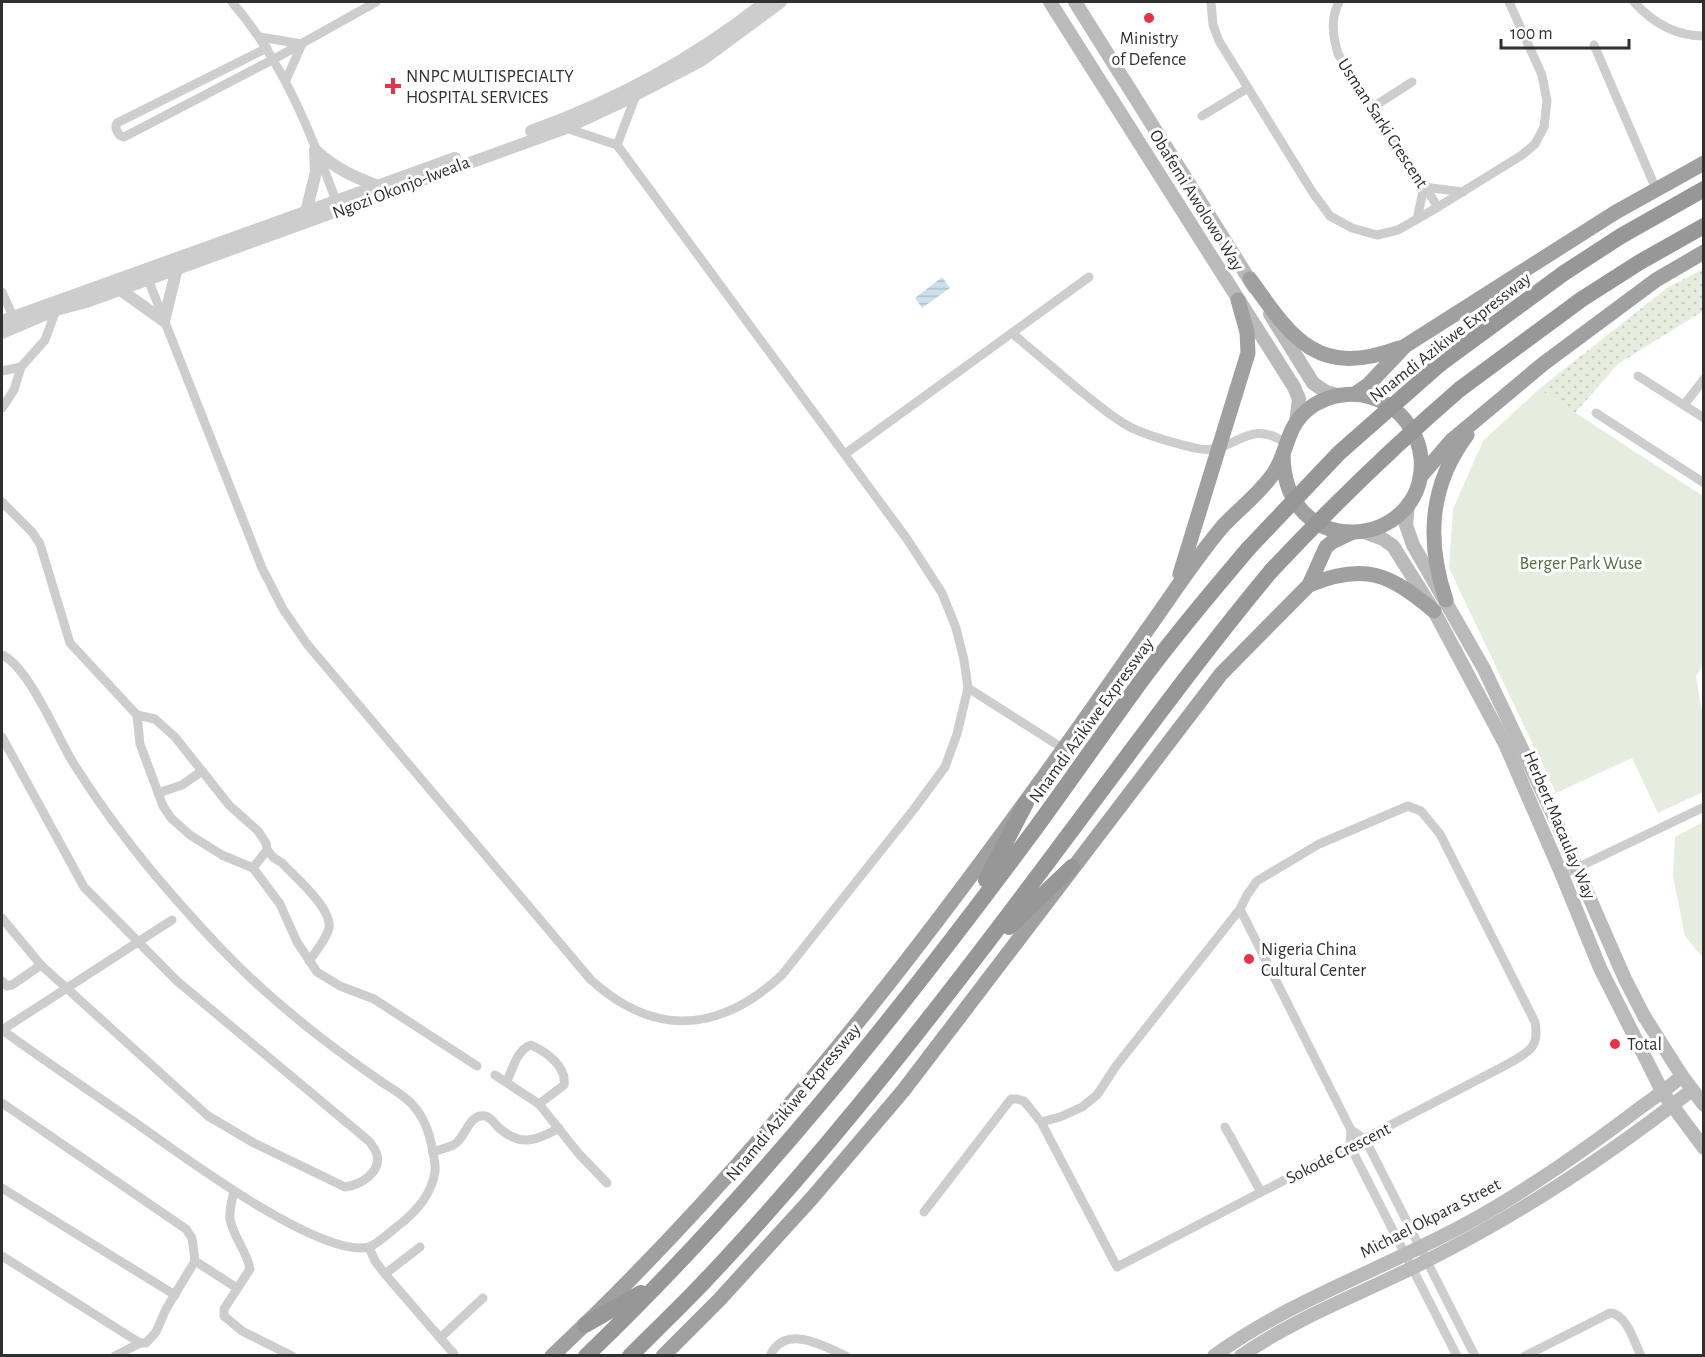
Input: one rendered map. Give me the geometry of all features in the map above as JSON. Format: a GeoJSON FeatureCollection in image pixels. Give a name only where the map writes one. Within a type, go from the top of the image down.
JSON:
{"type":"FeatureCollection","features":[{"type":"Feature","properties":{"kind":"highway","name":"Nnamdi Azikiwe Expressway"},"geometry":{"type":"LineString","coordinates":[[1355,394],[1368,385],[1405,346],[1489,291],[1656,189],[1704,163]]}},
{"type":"Feature","properties":{"kind":"highway","name":"Nnamdi Azikiwe Expressway"},"geometry":{"type":"LineString","coordinates":[[586,1356],[660,1282],[766,1166],[857,1059],[1035,829],[1140,682],[1248,549],[1300,492],[1339,453],[1440,364],[1564,273],[1621,236],[1704,189]]}},
{"type":"Feature","properties":{"kind":"highway"},"geometry":{"type":"LineString","coordinates":[[630,1356],[701,1285],[758,1223],[884,1074],[973,961],[1217,636],[1271,571],[1323,515],[1371,468],[1460,389],[1582,299],[1704,226]]}},
{"type":"Feature","properties":{"kind":"highway"},"geometry":{"type":"LineString","coordinates":[[663,1356],[720,1299],[896,1100],[1221,674],[1309,585],[1326,547],[1332,542],[1358,532],[1381,526],[1396,517],[1408,504],[1420,477],[1444,448],[1485,412],[1603,317],[1656,280],[1704,252]]}},
{"type":"Feature","properties":{"kind":"highway"},"geometry":{"type":"LineString","coordinates":[[1250,279],[1288,331],[1306,346],[1318,352],[1358,359],[1405,346]]}},
{"type":"Feature","properties":{"kind":"highway"},"geometry":{"type":"LineString","coordinates":[[1167,602],[1184,565],[1248,353],[1247,332],[1238,300]]}},
{"type":"Feature","properties":{"kind":"highway"},"geometry":{"type":"LineString","coordinates":[[1358,532],[1332,530],[1314,522],[1299,508],[1289,492],[1283,473],[1284,448],[1296,422],[1314,405],[1338,395],[1355,394],[1374,398],[1392,407],[1406,421],[1416,438],[1421,457],[1420,477]]}},
{"type":"Feature","properties":{"kind":"highway"},"geometry":{"type":"LineString","coordinates":[[1446,600],[1434,555],[1436,504],[1441,484],[1459,446],[1485,412]]}},
{"type":"Feature","properties":{"kind":"highway","name":"Nnamdi Azikiwe Expressway"},"geometry":{"type":"LineString","coordinates":[[552,1356],[585,1325],[749,1150],[842,1041],[1026,803],[1221,529],[1270,479],[1284,448]]}},
{"type":"Feature","properties":{"kind":"highway"},"geometry":{"type":"LineString","coordinates":[[1309,585],[1341,574],[1372,575],[1401,585],[1434,611]]}},
{"type":"Feature","properties":{"kind":"highway"},"geometry":{"type":"LineString","coordinates":[[966,919],[1026,803]]}},
{"type":"Feature","properties":{"kind":"highway"},"geometry":{"type":"LineString","coordinates":[[973,961],[1072,867]]}},
{"type":"Feature","properties":{"kind":"highway"},"geometry":{"type":"LineString","coordinates":[[585,1325],[660,1282]]}},
{"type":"Feature","properties":{"kind":"main road","name":"Obafemi Awolowo Way"},"geometry":{"type":"LineString","coordinates":[[1050,2],[1294,387],[1299,399],[1296,422]]}},
{"type":"Feature","properties":{"kind":"main road","name":"Obafemi Awolowo Way"},"geometry":{"type":"LineString","coordinates":[[1075,2],[1313,383],[1326,392],[1338,395]]}},
{"type":"Feature","properties":{"kind":"main road","name":"Herbert Macaulay Way"},"geometry":{"type":"LineString","coordinates":[[1408,504],[1406,525],[1413,545],[1484,669],[1625,979],[1644,1016],[1704,1105]]}},
{"type":"Feature","properties":{"kind":"main road","name":"Herbert Macaulay Way"},"geometry":{"type":"LineString","coordinates":[[1358,532],[1383,539],[1393,546],[1434,611],[1505,744],[1600,968],[1663,1093],[1704,1148]]}},
{"type":"Feature","properties":{"kind":"main road","name":"Michael Okpara Street"},"geometry":{"type":"LineString","coordinates":[[1214,1356],[1257,1327],[1287,1311],[1464,1225],[1543,1177],[1663,1093],[1683,1076]]}},
{"type":"Feature","properties":{"kind":"main road","name":"Michael Okpara Street"},"geometry":{"type":"LineString","coordinates":[[1241,1356],[1317,1313],[1426,1261],[1504,1219],[1556,1188],[1692,1090]]}},
{"type":"Feature","properties":{"kind":"street"},"geometry":{"type":"LineString","coordinates":[[232,2],[260,37],[286,80],[338,206]]}},
{"type":"Feature","properties":{"kind":"street"},"geometry":{"type":"LineString","coordinates":[[267,48],[117,123],[116,128],[119,135],[124,137],[274,59],[376,2]]}},
{"type":"Feature","properties":{"kind":"street","name":"Ngozi Okonjo-Iweala"},"geometry":{"type":"LineString","coordinates":[[2,333],[11,321],[146,274],[306,212],[338,206],[378,186],[544,126],[615,96],[680,60],[755,6],[765,2]]}},
{"type":"Feature","properties":{"kind":"street","name":"Ngozi Okonjo-Iweala"},"geometry":{"type":"LineString","coordinates":[[11,321],[56,310],[119,289],[146,274],[177,268],[338,206],[566,128],[701,61],[781,2]]}},
{"type":"Feature","properties":{"kind":"street"},"geometry":{"type":"LineString","coordinates":[[1211,2],[1219,41],[1313,193],[1330,216],[1352,228],[1377,235],[1398,230],[1438,207],[1522,155],[1535,144],[1544,127],[1547,100],[1542,75],[1509,2]]}},
{"type":"Feature","properties":{"kind":"street","name":"Usman Sarki Crescent"},"geometry":{"type":"LineString","coordinates":[[1339,2],[1332,34],[1338,54],[1438,207]]}},
{"type":"Feature","properties":{"kind":"street"},"geometry":{"type":"LineString","coordinates":[[1634,2],[1649,18],[1670,30],[1704,36]]}},
{"type":"Feature","properties":{"kind":"street"},"geometry":{"type":"LineString","coordinates":[[260,37],[302,44]]}},
{"type":"Feature","properties":{"kind":"street"},"geometry":{"type":"LineString","coordinates":[[286,80],[302,44]]}},
{"type":"Feature","properties":{"kind":"street"},"geometry":{"type":"LineString","coordinates":[[1594,45],[1656,189]]}},
{"type":"Feature","properties":{"kind":"street"},"geometry":{"type":"LineString","coordinates":[[1373,107],[1412,82]]}},
{"type":"Feature","properties":{"kind":"street"},"geometry":{"type":"LineString","coordinates":[[1202,116],[1248,88]]}},
{"type":"Feature","properties":{"kind":"street"},"geometry":{"type":"LineString","coordinates":[[618,145],[636,95]]}},
{"type":"Feature","properties":{"kind":"street"},"geometry":{"type":"LineString","coordinates":[[146,274],[262,568],[283,609],[307,644],[591,980],[613,999],[634,1011],[668,1020],[697,1021],[730,1011],[764,992],[782,975],[945,767],[957,734],[968,688],[964,660],[956,628],[942,593],[907,539],[618,145],[566,128]]}},
{"type":"Feature","properties":{"kind":"street"},"geometry":{"type":"LineString","coordinates":[[315,150],[333,166],[348,175],[378,186]]}},
{"type":"Feature","properties":{"kind":"street"},"geometry":{"type":"LineString","coordinates":[[306,212],[316,172],[315,150]]}},
{"type":"Feature","properties":{"kind":"street"},"geometry":{"type":"LineString","coordinates":[[1417,219],[1424,187],[1463,192]]}},
{"type":"Feature","properties":{"kind":"street"},"geometry":{"type":"LineString","coordinates":[[164,321],[177,268]]}},
{"type":"Feature","properties":{"kind":"street"},"geometry":{"type":"LineString","coordinates":[[845,454],[1089,277]]}},
{"type":"Feature","properties":{"kind":"street"},"geometry":{"type":"LineString","coordinates":[[119,289],[164,321]]}},
{"type":"Feature","properties":{"kind":"street"},"geometry":{"type":"LineString","coordinates":[[2,292],[11,321]]}},
{"type":"Feature","properties":{"kind":"street"},"geometry":{"type":"LineString","coordinates":[[2,408],[14,390],[21,367],[45,340],[56,310]]}},
{"type":"Feature","properties":{"kind":"street"},"geometry":{"type":"LineString","coordinates":[[1012,333],[1091,399],[1129,426],[1197,449],[1219,449],[1250,434],[1261,433],[1274,435],[1284,448]]}},
{"type":"Feature","properties":{"kind":"street"},"geometry":{"type":"LineString","coordinates":[[2,371],[21,367]]}},
{"type":"Feature","properties":{"kind":"street"},"geometry":{"type":"LineString","coordinates":[[1638,376],[1704,418]]}},
{"type":"Feature","properties":{"kind":"street"},"geometry":{"type":"LineString","coordinates":[[1684,405],[1704,379]]}},
{"type":"Feature","properties":{"kind":"street"},"geometry":{"type":"LineString","coordinates":[[1596,413],[1704,483]]}},
{"type":"Feature","properties":{"kind":"street"},"geometry":{"type":"LineString","coordinates":[[2,502],[32,532],[40,544],[70,643],[137,715],[155,719],[175,737],[229,806],[258,831],[266,843],[267,850],[322,905],[328,916],[329,926],[325,938],[309,961]]}},
{"type":"Feature","properties":{"kind":"street"},"geometry":{"type":"LineString","coordinates":[[2,655],[8,658],[25,677],[72,761],[102,806],[134,850],[181,906],[231,959],[287,1011],[402,1096],[419,1112],[430,1138],[436,1168],[431,1188],[422,1203],[408,1218],[369,1246],[348,1246],[328,1241],[300,1229],[234,1191],[2,1030],[172,920]]}},
{"type":"Feature","properties":{"kind":"street"},"geometry":{"type":"LineString","coordinates":[[968,688],[1064,749]]}},
{"type":"Feature","properties":{"kind":"street"},"geometry":{"type":"LineString","coordinates":[[137,715],[140,744],[158,794],[171,818],[190,836],[222,855],[254,868],[280,904],[297,942],[317,972],[340,986],[374,999],[477,1066]]}},
{"type":"Feature","properties":{"kind":"street"},"geometry":{"type":"LineString","coordinates":[[2,737],[84,887],[177,981],[370,1142],[377,1154],[377,1165],[368,1177],[356,1186],[345,1187],[229,1129],[208,1116],[41,965],[2,918]]}},
{"type":"Feature","properties":{"kind":"street"},"geometry":{"type":"LineString","coordinates":[[158,794],[182,785],[202,771]]}},
{"type":"Feature","properties":{"kind":"street","name":"Sokode Crescent"},"geometry":{"type":"LineString","coordinates":[[1041,1122],[1117,1267],[1459,1091],[1524,1054],[1533,1046],[1538,1036],[1535,1022],[1440,834],[1421,811],[1408,806],[1319,844],[1257,881],[1240,909]]}},
{"type":"Feature","properties":{"kind":"street"},"geometry":{"type":"LineString","coordinates":[[1562,875],[1704,807]]}},
{"type":"Feature","properties":{"kind":"street"},"geometry":{"type":"LineString","coordinates":[[254,868],[267,850]]}},
{"type":"Feature","properties":{"kind":"street"},"geometry":{"type":"LineString","coordinates":[[924,1212],[1011,1100],[1024,1101],[1041,1122],[1060,1117],[1082,1107],[1097,1095],[1116,1066],[1240,909],[1351,1130],[1350,1146],[1457,1356]]}},
{"type":"Feature","properties":{"kind":"street"},"geometry":{"type":"LineString","coordinates":[[2,981],[6,986],[12,985],[41,965]]}},
{"type":"Feature","properties":{"kind":"street"},"geometry":{"type":"LineString","coordinates":[[507,1081],[519,1053],[531,1045],[539,1048],[560,1067],[566,1076],[564,1085],[539,1104]]}},
{"type":"Feature","properties":{"kind":"street"},"geometry":{"type":"LineString","coordinates":[[495,1074],[539,1104],[579,1154],[607,1183]]}},
{"type":"Feature","properties":{"kind":"street"},"geometry":{"type":"LineString","coordinates":[[2,1103],[186,1229],[192,1238],[195,1261],[166,1309],[156,1332],[146,1343],[140,1343],[115,1356]]}},
{"type":"Feature","properties":{"kind":"street"},"geometry":{"type":"LineString","coordinates":[[433,1152],[454,1145],[470,1124],[479,1116],[484,1115],[517,1140],[531,1141],[559,1128]]}},
{"type":"Feature","properties":{"kind":"street"},"geometry":{"type":"LineString","coordinates":[[1225,1127],[1261,1192]]}},
{"type":"Feature","properties":{"kind":"street"},"geometry":{"type":"LineString","coordinates":[[1351,1130],[1365,1138],[1475,1356]]}},
{"type":"Feature","properties":{"kind":"street"},"geometry":{"type":"LineString","coordinates":[[2,1188],[175,1295]]}},
{"type":"Feature","properties":{"kind":"street"},"geometry":{"type":"LineString","coordinates":[[234,1191],[230,1217],[232,1229],[248,1258],[250,1269],[224,1309],[224,1316],[242,1331],[292,1356]]}},
{"type":"Feature","properties":{"kind":"street"},"geometry":{"type":"LineString","coordinates":[[369,1246],[375,1261],[385,1274],[454,1354]]}},
{"type":"Feature","properties":{"kind":"street"},"geometry":{"type":"LineString","coordinates":[[385,1274],[420,1246]]}},
{"type":"Feature","properties":{"kind":"street"},"geometry":{"type":"LineString","coordinates":[[2,1256],[140,1343]]}},
{"type":"Feature","properties":{"kind":"street"},"geometry":{"type":"LineString","coordinates":[[195,1261],[237,1288]]}},
{"type":"Feature","properties":{"kind":"street"},"geometry":{"type":"LineString","coordinates":[[440,1338],[483,1298]]}},
{"type":"Feature","properties":{"kind":"street"},"geometry":{"type":"LineString","coordinates":[[1526,1356],[1605,1314],[1615,1314],[1623,1321],[1641,1356]]}},
{"type":"Feature","properties":{"kind":"street"},"geometry":{"type":"LineString","coordinates":[[770,1356],[781,1342],[792,1338],[812,1341],[846,1356]]}},
{"type":"Feature","properties":{"kind":"green space"},"geometry":{"type":"Polygon","coordinates":[[[1703,269],[1703,311],[1618,364],[1575,413],[1539,389],[1667,288],[1703,269]]]}},
{"type":"Feature","properties":{"kind":"green space","name":"Berger Park Wuse"},"geometry":{"type":"Polygon","coordinates":[[[1539,389],[1703,496],[1704,664],[1696,676],[1703,711],[1703,792],[1658,813],[1632,758],[1556,793],[1449,568],[1453,509],[1483,441],[1539,389]]]}},
{"type":"Feature","properties":{"kind":"green space"},"geometry":{"type":"Polygon","coordinates":[[[1703,822],[1703,958],[1685,936],[1673,876],[1675,837],[1703,822]]]}},
{"type":"Feature","properties":{"kind":"water"},"geometry":{"type":"Polygon","coordinates":[[[942,277],[950,288],[922,308],[915,298],[942,277]]]}},
{"type":"Feature","properties":{"kind":"place","name":"Ministry of Defence"},"geometry":{"type":"Point","coordinates":[1149,18]}},
{"type":"Feature","properties":{"kind":"place","name":"NNPC MULTISPECIALTY HOSPITAL SERVICES"},"geometry":{"type":"Point","coordinates":[393,86]}},
{"type":"Feature","properties":{"kind":"place","name":"Nigeria China Cultural Center"},"geometry":{"type":"Point","coordinates":[1249,959]}},
{"type":"Feature","properties":{"kind":"place","name":"Total"},"geometry":{"type":"Point","coordinates":[1615,1044]}}]}
